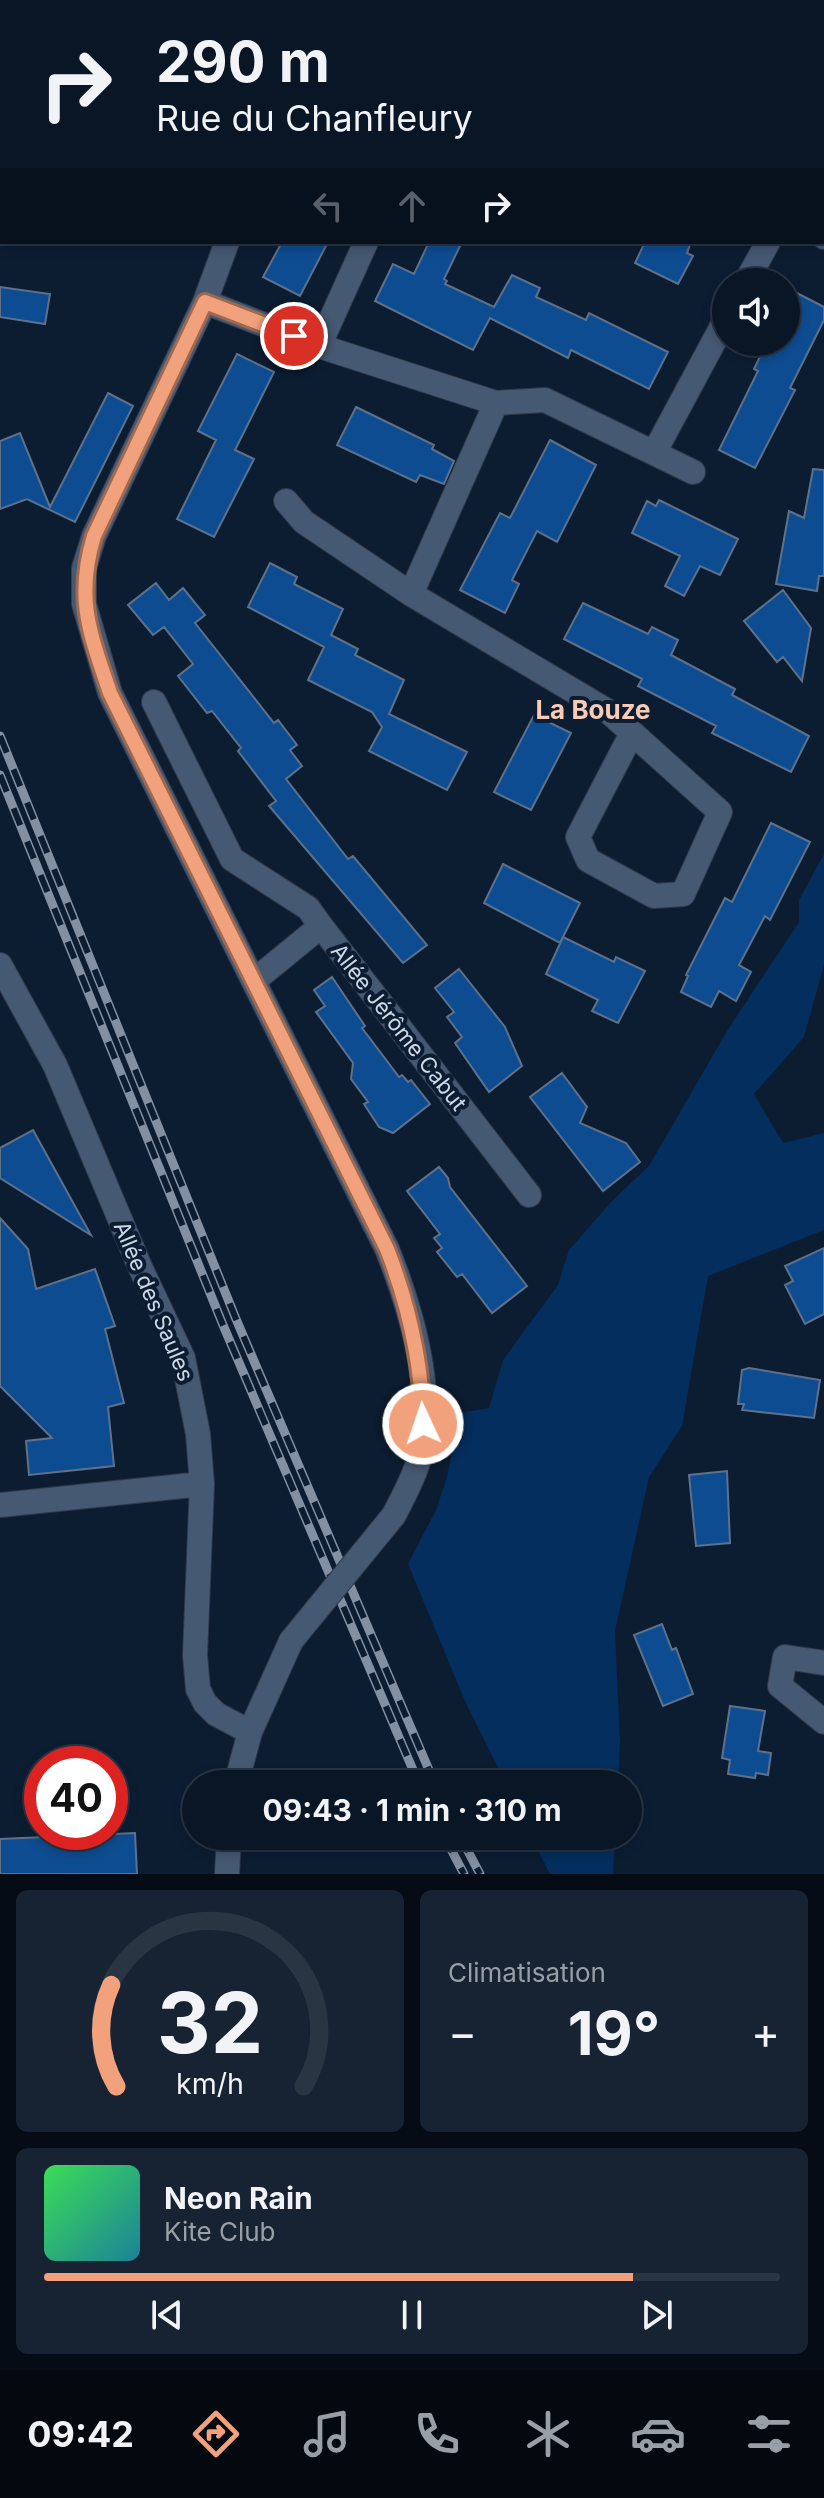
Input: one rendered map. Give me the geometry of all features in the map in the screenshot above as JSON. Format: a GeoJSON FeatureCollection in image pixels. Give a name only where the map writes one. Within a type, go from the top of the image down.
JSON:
{"type":"FeatureCollection","features":[{"type":"Feature","properties":{"kind":"street"},"geometry":{"type":"LineString","coordinates":[[226,244],[205,302],[94,536],[84,568],[84,604],[110,693],[387,1249],[413,1324],[423,1424],[419,1458],[394,1515],[291,1641],[250,1732],[240,1770]]}},
{"type":"Feature","properties":{"kind":"street"},"geometry":{"type":"LineString","coordinates":[[319,346],[365,244]]}},
{"type":"Feature","properties":{"kind":"street"},"geometry":{"type":"LineString","coordinates":[[754,268],[767,244]]}},
{"type":"Feature","properties":{"kind":"street"},"geometry":{"type":"LineString","coordinates":[[205,302],[319,346],[496,403],[545,400],[693,472]]}},
{"type":"Feature","properties":{"kind":"street"},"geometry":{"type":"LineString","coordinates":[[654,453],[712,345]]}},
{"type":"Feature","properties":{"kind":"street"},"geometry":{"type":"LineString","coordinates":[[411,594],[496,403]]}},
{"type":"Feature","properties":{"kind":"street"},"geometry":{"type":"LineString","coordinates":[[286,501],[304,522],[411,594],[609,712],[720,812],[683,894],[654,896],[588,860],[578,837],[632,733]]}},
{"type":"Feature","properties":{"kind":"street"},"geometry":{"type":"LineString","coordinates":[[154,702],[232,859],[308,908],[321,926]]}},
{"type":"Feature","properties":{"kind":"street","name":"Allée Jérôme Cabut"},"geometry":{"type":"LineString","coordinates":[[255,980],[321,926],[529,1195]]}},
{"type":"Feature","properties":{"kind":"street","name":"Allée des Saules"},"geometry":{"type":"LineString","coordinates":[[0,965],[55,1065],[183,1358],[196,1421],[202,1484],[195,1655],[198,1689],[205,1703],[216,1714],[250,1732]]}},
{"type":"Feature","properties":{"kind":"street"},"geometry":{"type":"LineString","coordinates":[[0,1505],[202,1484]]}},
{"type":"Feature","properties":{"kind":"street"},"geometry":{"type":"LineString","coordinates":[[824,1663],[785,1657],[780,1686],[824,1722]]}},
{"type":"Feature","properties":{"kind":"street"},"geometry":{"type":"LineString","coordinates":[[227,1874],[228,1850]]}},
{"type":"Feature","properties":{"kind":"shaded area"},"geometry":{"type":"Polygon","coordinates":[[[824,854],[824,965],[804,1037],[754,1094],[783,1143],[824,1133],[824,1230],[708,1276],[682,1426],[649,1477],[615,1631],[619,1770],[499,1770],[465,1701],[408,1564],[436,1510],[447,1477],[460,1413],[489,1408],[503,1360],[558,1285],[569,1250],[612,1201],[649,1166],[727,1031],[799,922],[799,900],[824,854]]]}},
{"type":"Feature","properties":{"kind":"shaded area"},"geometry":{"type":"Polygon","coordinates":[[[538,1850],[614,1850],[613,1874],[550,1874],[538,1850]]]}},
{"type":"Feature","properties":{"kind":"building"},"geometry":{"type":"Polygon","coordinates":[[[281,244],[327,244],[300,296],[263,277],[281,244]]]}},
{"type":"Feature","properties":{"kind":"building"},"geometry":{"type":"Polygon","coordinates":[[[428,244],[461,244],[444,279],[447,281],[445,284],[494,307],[512,275],[540,288],[536,297],[586,320],[589,313],[668,352],[649,389],[571,350],[568,358],[490,318],[473,350],[375,301],[393,264],[414,274],[428,244]]]}},
{"type":"Feature","properties":{"kind":"building"},"geometry":{"type":"Polygon","coordinates":[[[644,244],[690,244],[687,253],[693,256],[678,284],[635,263],[644,244]]]}},
{"type":"Feature","properties":{"kind":"building"},"geometry":{"type":"Polygon","coordinates":[[[0,287],[50,294],[45,324],[0,317],[0,287]]]}},
{"type":"Feature","properties":{"kind":"building"},"geometry":{"type":"Polygon","coordinates":[[[800,295],[824,307],[824,320],[790,388],[795,390],[755,468],[719,450],[758,371],[754,369],[760,356],[800,356],[800,295]]]}},
{"type":"Feature","properties":{"kind":"building"},"geometry":{"type":"Polygon","coordinates":[[[237,354],[274,372],[235,450],[254,459],[214,537],[177,519],[216,440],[198,431],[237,354]]]}},
{"type":"Feature","properties":{"kind":"building"},"geometry":{"type":"Polygon","coordinates":[[[108,393],[133,406],[75,522],[27,499],[0,509],[0,441],[20,433],[50,507],[108,393]]]}},
{"type":"Feature","properties":{"kind":"building"},"geometry":{"type":"Polygon","coordinates":[[[356,407],[434,445],[432,449],[454,461],[444,484],[420,475],[416,482],[337,445],[356,407]]]}},
{"type":"Feature","properties":{"kind":"building"},"geometry":{"type":"Polygon","coordinates":[[[550,440],[596,465],[557,542],[537,531],[512,580],[519,584],[505,613],[460,590],[500,513],[510,518],[550,440]]]}},
{"type":"Feature","properties":{"kind":"building"},"geometry":{"type":"Polygon","coordinates":[[[813,469],[824,470],[824,576],[819,576],[817,591],[776,584],[789,511],[804,518],[813,469]]]}},
{"type":"Feature","properties":{"kind":"building"},"geometry":{"type":"Polygon","coordinates":[[[659,500],[738,539],[720,575],[700,566],[684,596],[665,586],[680,556],[632,533],[647,501],[656,506],[659,500]]]}},
{"type":"Feature","properties":{"kind":"building"},"geometry":{"type":"Polygon","coordinates":[[[270,563],[297,577],[294,584],[343,609],[331,635],[358,649],[355,655],[404,680],[389,714],[467,752],[447,790],[369,751],[382,727],[372,712],[308,680],[324,647],[248,607],[270,563]]]}},
{"type":"Feature","properties":{"kind":"building"},"geometry":{"type":"Polygon","coordinates":[[[156,583],[169,600],[183,588],[205,615],[195,623],[274,723],[278,720],[297,745],[290,750],[302,766],[286,779],[348,859],[353,856],[427,945],[403,963],[269,806],[276,801],[238,751],[241,748],[212,711],[207,713],[178,676],[193,664],[164,627],[153,635],[128,605],[156,583]]]}},
{"type":"Feature","properties":{"kind":"building"},"geometry":{"type":"Polygon","coordinates":[[[783,590],[811,628],[802,681],[783,657],[777,662],[744,621],[783,590]]]}},
{"type":"Feature","properties":{"kind":"building"},"geometry":{"type":"Polygon","coordinates":[[[583,603],[648,634],[652,627],[678,640],[671,655],[735,689],[732,695],[809,736],[791,772],[712,733],[716,726],[638,686],[642,679],[564,639],[583,603]]]}},
{"type":"Feature","properties":{"kind":"building"},"geometry":{"type":"Polygon","coordinates":[[[534,715],[571,733],[531,810],[494,792],[534,715]]]}},
{"type":"Feature","properties":{"kind":"building"},"geometry":{"type":"Polygon","coordinates":[[[771,823],[810,842],[770,920],[765,916],[739,965],[751,972],[736,1001],[719,991],[711,1007],[681,992],[686,975],[725,898],[732,902],[771,823]]]}},
{"type":"Feature","properties":{"kind":"building"},"geometry":{"type":"Polygon","coordinates":[[[503,864],[580,903],[560,943],[484,903],[503,864]]]}},
{"type":"Feature","properties":{"kind":"building"},"geometry":{"type":"Polygon","coordinates":[[[563,937],[614,962],[616,957],[645,971],[618,1023],[592,1011],[598,1000],[546,974],[563,937]]]}},
{"type":"Feature","properties":{"kind":"building"},"geometry":{"type":"Polygon","coordinates":[[[459,969],[505,1027],[522,1066],[489,1092],[455,1043],[462,1037],[447,1017],[454,1012],[435,988],[459,969]]]}},
{"type":"Feature","properties":{"kind":"building"},"geometry":{"type":"Polygon","coordinates":[[[332,977],[365,1026],[362,1028],[399,1077],[402,1075],[408,1082],[411,1080],[430,1104],[393,1133],[379,1127],[364,1104],[368,1102],[351,1079],[353,1063],[316,1012],[325,1006],[314,990],[332,977]]]}},
{"type":"Feature","properties":{"kind":"building"},"geometry":{"type":"Polygon","coordinates":[[[562,1073],[587,1107],[580,1123],[626,1143],[640,1162],[603,1191],[530,1097],[562,1073]]]}},
{"type":"Feature","properties":{"kind":"building"},"geometry":{"type":"Polygon","coordinates":[[[33,1130],[91,1235],[0,1178],[0,1148],[33,1130]]]}},
{"type":"Feature","properties":{"kind":"building"},"geometry":{"type":"Polygon","coordinates":[[[439,1167],[448,1178],[450,1187],[527,1286],[492,1313],[462,1274],[457,1277],[437,1252],[442,1248],[434,1238],[440,1234],[407,1191],[439,1167]]]}},
{"type":"Feature","properties":{"kind":"building"},"geometry":{"type":"Polygon","coordinates":[[[0,1218],[28,1249],[36,1289],[95,1269],[115,1326],[105,1329],[124,1403],[108,1407],[114,1466],[29,1475],[26,1441],[52,1438],[0,1386],[0,1218]]]}},
{"type":"Feature","properties":{"kind":"building"},"geometry":{"type":"Polygon","coordinates":[[[824,1248],[824,1314],[805,1324],[785,1285],[793,1281],[785,1266],[824,1248]]]}},
{"type":"Feature","properties":{"kind":"building"},"geometry":{"type":"Polygon","coordinates":[[[749,1368],[820,1380],[814,1418],[742,1410],[744,1404],[738,1404],[742,1370],[749,1368]]]}},
{"type":"Feature","properties":{"kind":"building"},"geometry":{"type":"Polygon","coordinates":[[[727,1471],[730,1543],[696,1546],[689,1475],[727,1471]]]}},
{"type":"Feature","properties":{"kind":"building"},"geometry":{"type":"Polygon","coordinates":[[[662,1624],[672,1650],[676,1648],[693,1694],[663,1706],[634,1635],[662,1624]]]}},
{"type":"Feature","properties":{"kind":"building"},"geometry":{"type":"Polygon","coordinates":[[[730,1706],[765,1711],[758,1751],[771,1753],[768,1775],[756,1773],[755,1778],[728,1774],[730,1760],[722,1758],[730,1706]]]}},
{"type":"Feature","properties":{"kind":"building"},"geometry":{"type":"Polygon","coordinates":[[[128,1833],[135,1833],[137,1874],[0,1874],[0,1839],[24,1838],[24,1850],[128,1850],[128,1833]]]}},
{"type":"Feature","properties":{"kind":"railway"},"geometry":{"type":"LineString","coordinates":[[0,736],[236,1319],[429,1770]]}},
{"type":"Feature","properties":{"kind":"railway"},"geometry":{"type":"LineString","coordinates":[[0,775],[223,1325],[413,1770]]}},
{"type":"Feature","properties":{"kind":"railway"},"geometry":{"type":"LineString","coordinates":[[451,1850],[464,1874]]}},
{"type":"Feature","properties":{"kind":"railway"},"geometry":{"type":"LineString","coordinates":[[467,1850],[480,1874]]}},
{"type":"Feature","properties":{"kind":"district","name":"La Bouze"},"geometry":{"type":"Point","coordinates":[593,709]}},
{"type":"Feature","properties":{"kind":"route"},"geometry":{"type":"LineString","coordinates":[[294,336],[205,302],[94,536],[84,568],[84,604],[94,648],[110,693],[387,1249],[413,1324],[423,1424]]}}]}
